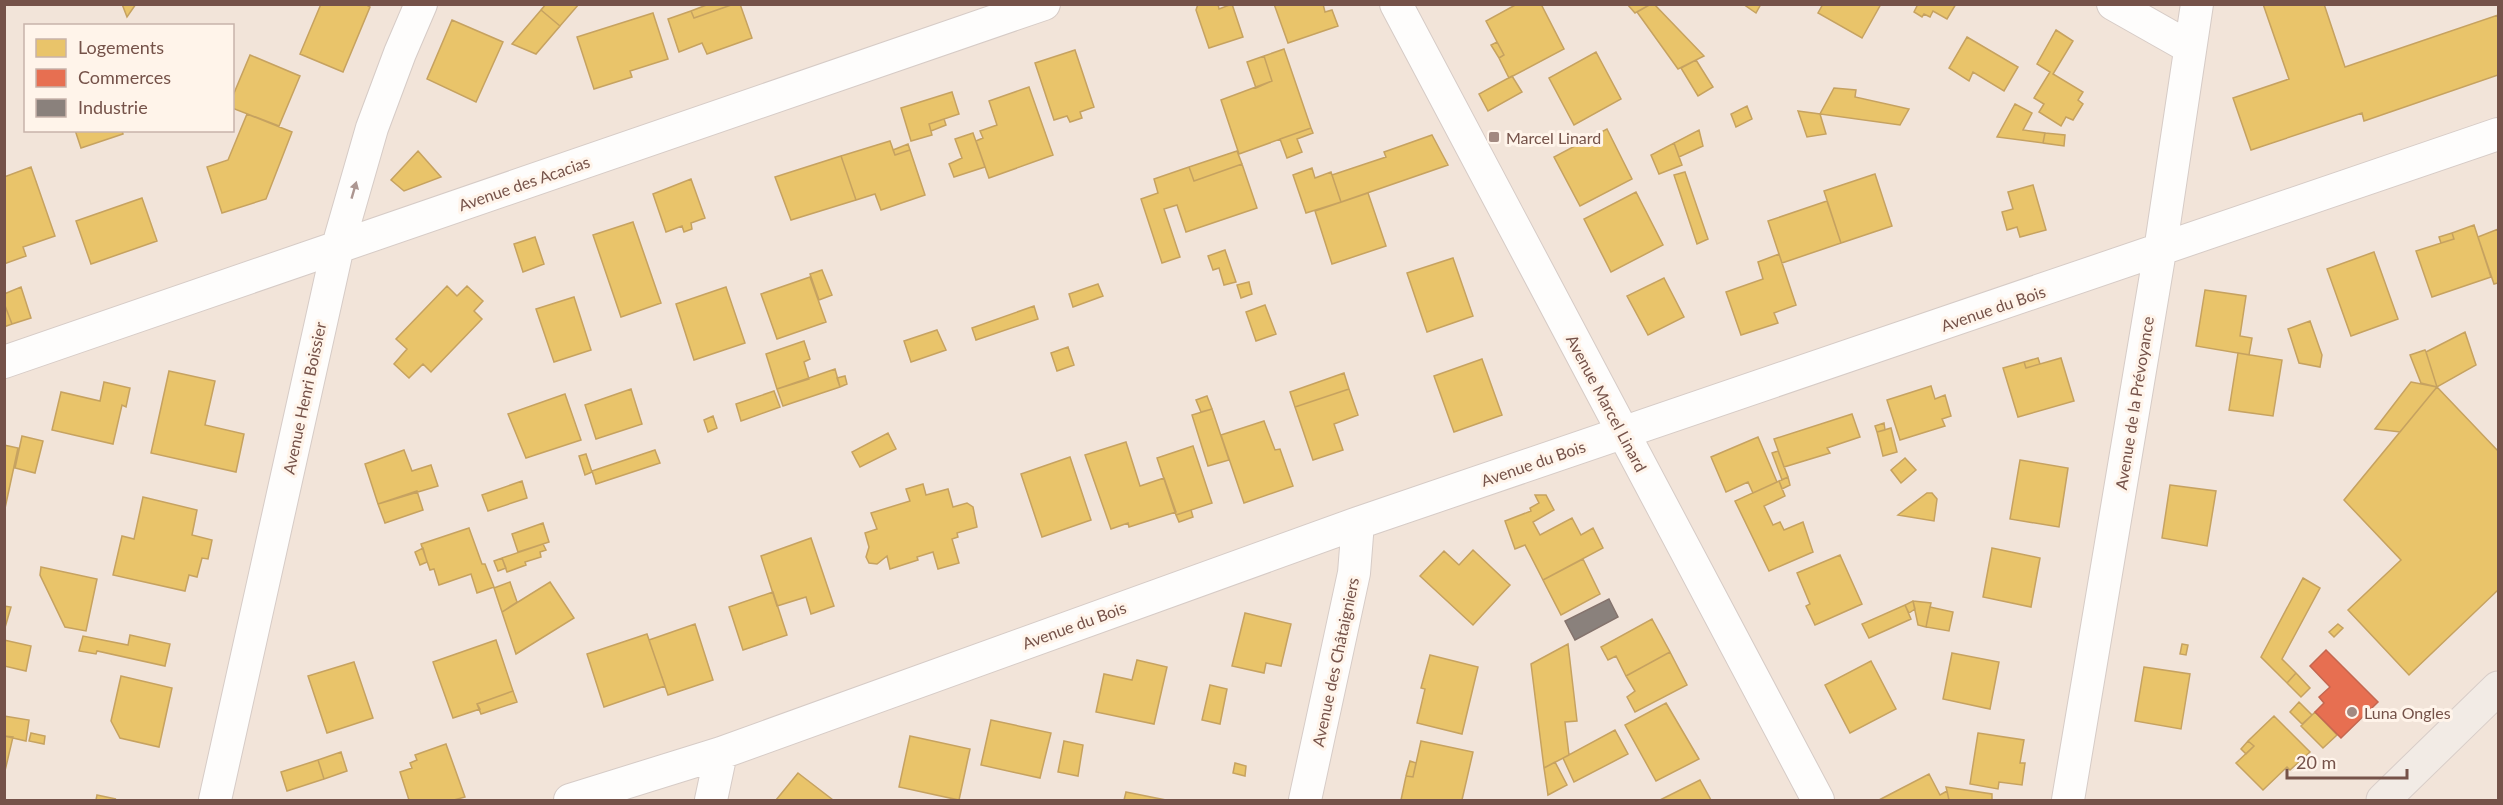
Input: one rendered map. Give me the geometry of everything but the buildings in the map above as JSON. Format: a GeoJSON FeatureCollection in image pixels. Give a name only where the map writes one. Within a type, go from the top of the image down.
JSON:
{"type":"FeatureCollection","features":[{"type":"Feature","properties":{"kind":"main road"},"geometry":{"type":"LineString","coordinates":[[2383,801],[2498,692]]}},
{"type":"Feature","properties":{"kind":"street","name":"Avenue Henri Boissier"},"geometry":{"type":"LineString","coordinates":[[215,801],[338,246],[372,128],[421,4]]}},
{"type":"Feature","properties":{"kind":"street","name":"Avenue des Acacias"},"geometry":{"type":"LineString","coordinates":[[4,362],[1044,4]]}},
{"type":"Feature","properties":{"kind":"street","name":"Avenue Marcel Linard"},"geometry":{"type":"LineString","coordinates":[[1396,4],[1818,801]]}},
{"type":"Feature","properties":{"kind":"street"},"geometry":{"type":"LineString","coordinates":[[2113,4],[2189,47]]}},
{"type":"Feature","properties":{"kind":"street","name":"Avenue de la Prévoyance"},"geometry":{"type":"LineString","coordinates":[[2068,801],[2160,251],[2197,4]]}},
{"type":"Feature","properties":{"kind":"street","name":"Avenue du Bois"},"geometry":{"type":"LineString","coordinates":[[570,801],[721,753],[1358,523],[2499,134]]}},
{"type":"Feature","properties":{"kind":"street","name":"Avenue des Châtaigniers"},"geometry":{"type":"LineString","coordinates":[[1305,801],[1354,573],[1358,523]]}},
{"type":"Feature","properties":{"kind":"street"},"geometry":{"type":"LineString","coordinates":[[711,801],[721,753]]}},
{"type":"Feature","properties":{"kind":"shaded area"},"geometry":{"type":"Polygon","coordinates":[[[5,5],[2498,5],[2498,800],[5,800],[5,5]]]}},
{"type":"Feature","properties":{"kind":"place","name":"Marcel Linard"},"geometry":{"type":"Point","coordinates":[1494,137]}},
{"type":"Feature","properties":{"kind":"place","name":"Luna Ongles"},"geometry":{"type":"Point","coordinates":[2352,712]}}]}
